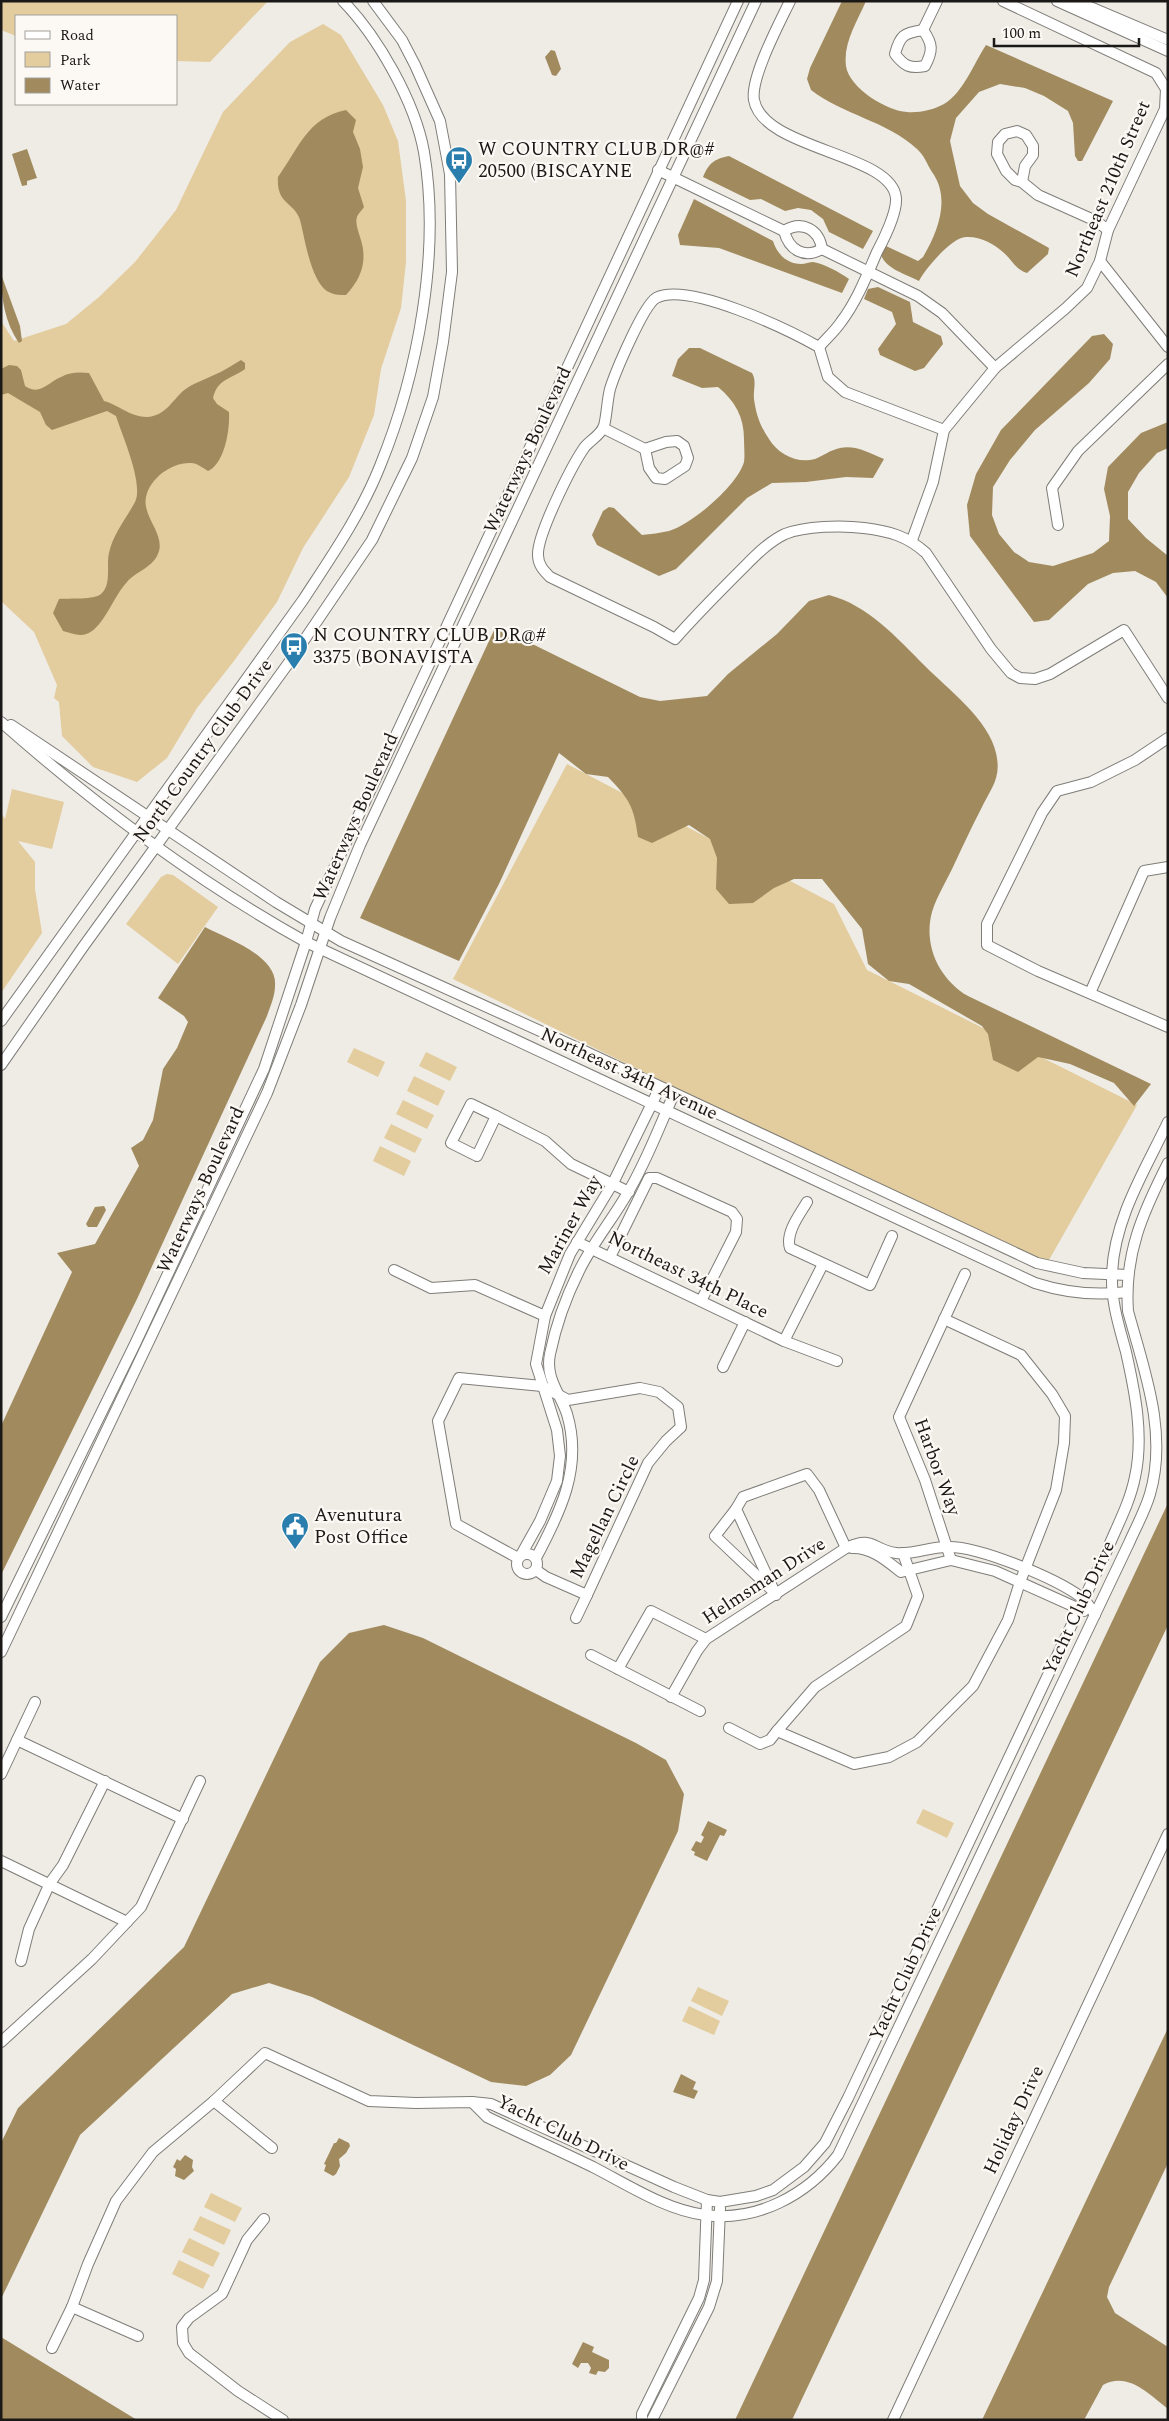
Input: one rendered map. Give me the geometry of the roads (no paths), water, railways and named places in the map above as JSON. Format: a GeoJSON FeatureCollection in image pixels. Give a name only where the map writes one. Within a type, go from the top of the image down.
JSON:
{"type":"FeatureCollection","features":[{"type":"Feature","properties":{"kind":"street","name":"North Country Club Drive"},"geometry":{"type":"LineString","coordinates":[[1,1021],[303,600],[352,522],[380,467],[404,397],[416,352],[428,271],[428,188],[424,151],[412,114],[383,53],[360,18],[343,1]]}},
{"type":"Feature","properties":{"kind":"street","name":"North Country Club Drive"},"geometry":{"type":"LineString","coordinates":[[1,1065],[290,661],[372,540],[412,458],[433,397],[443,342],[452,272],[450,174],[440,121],[402,40],[373,1]]}},
{"type":"Feature","properties":{"kind":"street","name":"Waterways Boulevard"},"geometry":{"type":"LineString","coordinates":[[1,1617],[135,1344],[264,1070],[315,909],[409,703],[738,1]]}},
{"type":"Feature","properties":{"kind":"street","name":"Waterways Boulevard"},"geometry":{"type":"LineString","coordinates":[[1,1652],[268,1092],[301,1005],[325,932],[360,845],[675,178],[756,1]]}},
{"type":"Feature","properties":{"kind":"street"},"geometry":{"type":"LineString","coordinates":[[790,1],[755,79],[754,99],[762,118],[785,133],[870,170],[888,180],[896,196],[896,206],[868,272],[842,322],[819,348]]}},
{"type":"Feature","properties":{"kind":"street"},"geometry":{"type":"LineString","coordinates":[[923,30],[937,1]]}},
{"type":"Feature","properties":{"kind":"street","name":"Northeast 210th Street"},"geometry":{"type":"LineString","coordinates":[[912,540],[933,482],[944,430],[994,368],[1087,288],[1100,261],[1108,230],[1165,109],[1166,89],[1156,73],[1003,1]]}},
{"type":"Feature","properties":{"kind":"street"},"geometry":{"type":"LineString","coordinates":[[1076,1],[1168,40]]}},
{"type":"Feature","properties":{"kind":"street"},"geometry":{"type":"LineString","coordinates":[[1063,2],[1168,51]]}},
{"type":"Feature","properties":{"kind":"street"},"geometry":{"type":"LineString","coordinates":[[1022,182],[1025,166],[1033,155],[1033,146],[1026,135],[1016,131],[1005,134],[998,142],[997,154],[1006,171],[1015,180],[1022,182],[1038,195],[1096,220],[1108,230]]}},
{"type":"Feature","properties":{"kind":"street"},"geometry":{"type":"LineString","coordinates":[[658,170],[784,231]]}},
{"type":"Feature","properties":{"kind":"street"},"geometry":{"type":"LineString","coordinates":[[784,231],[792,226],[802,225],[814,231],[820,240],[822,249]]}},
{"type":"Feature","properties":{"kind":"street"},"geometry":{"type":"LineString","coordinates":[[784,231],[786,240],[793,248],[804,254],[812,255],[822,249]]}},
{"type":"Feature","properties":{"kind":"street"},"geometry":{"type":"LineString","coordinates":[[822,249],[918,296],[942,313],[994,368]]}},
{"type":"Feature","properties":{"kind":"street"},"geometry":{"type":"LineString","coordinates":[[1100,261],[1168,347]]}},
{"type":"Feature","properties":{"kind":"street"},"geometry":{"type":"LineString","coordinates":[[944,430],[845,392],[828,377],[819,348],[762,318],[682,294],[655,299],[646,310],[630,340],[611,387],[603,428],[585,446],[569,472],[540,540],[538,556],[541,568],[550,577],[654,626],[675,639],[700,611],[766,546],[783,535],[801,528],[852,526],[878,530],[912,540],[926,553],[991,649],[1011,673],[1020,678],[1035,679],[1050,674],[1124,630],[1168,698]]}},
{"type":"Feature","properties":{"kind":"street"},"geometry":{"type":"LineString","coordinates":[[1058,525],[1052,488],[1078,451],[1168,364]]}},
{"type":"Feature","properties":{"kind":"street"},"geometry":{"type":"LineString","coordinates":[[603,428],[645,449],[666,442],[677,442],[684,446],[688,458],[685,466],[665,479],[656,478],[649,468],[645,449]]}},
{"type":"Feature","properties":{"kind":"street","name":"Northeast 34th Avenue"},"geometry":{"type":"LineString","coordinates":[[1,721],[21,730],[148,818],[325,932],[1037,1263],[1083,1273],[1128,1274]]}},
{"type":"Feature","properties":{"kind":"street","name":"Northeast 34th Avenue"},"geometry":{"type":"LineString","coordinates":[[1,721],[35,752],[138,831],[235,901],[319,949],[1035,1283],[1081,1294],[1112,1297],[1127,1292]]}},
{"type":"Feature","properties":{"kind":"street"},"geometry":{"type":"LineString","coordinates":[[1168,738],[1135,760],[1091,782],[1056,791],[1042,813],[987,924],[987,945],[1038,971],[1168,1027]]}},
{"type":"Feature","properties":{"kind":"street"},"geometry":{"type":"LineString","coordinates":[[1090,993],[1144,871],[1168,867]]}},
{"type":"Feature","properties":{"kind":"street","name":"Mariner Way"},"geometry":{"type":"LineString","coordinates":[[520,1557],[540,1521],[557,1480],[560,1456],[557,1430],[536,1364],[545,1316],[555,1286],[577,1242],[613,1183],[660,1087]]}},
{"type":"Feature","properties":{"kind":"street","name":"Mariner Way"},"geometry":{"type":"LineString","coordinates":[[536,1558],[565,1496],[573,1464],[572,1437],[567,1413],[549,1375],[550,1356],[558,1320],[579,1270],[629,1192],[674,1094]]}},
{"type":"Feature","properties":{"kind":"street"},"geometry":{"type":"LineString","coordinates":[[496,1116],[477,1156],[451,1143],[471,1104],[496,1116],[545,1141],[571,1164],[629,1192]]}},
{"type":"Feature","properties":{"kind":"street","name":"Yacht Club Drive"},"geometry":{"type":"LineString","coordinates":[[472,2102],[491,2104],[674,2187],[707,2200],[720,2202],[756,2196],[773,2190],[804,2167],[825,2143],[898,1996],[1084,1598],[1124,1511],[1136,1476],[1138,1415],[1126,1353],[1112,1297],[1112,1273],[1116,1242],[1126,1210],[1168,1122]]}},
{"type":"Feature","properties":{"kind":"street","name":"Yacht Club Drive"},"geometry":{"type":"LineString","coordinates":[[472,2102],[487,2117],[616,2180],[669,2204],[706,2215],[741,2213],[769,2207],[800,2192],[828,2169],[846,2144],[1150,1495],[1156,1461],[1156,1425],[1128,1311],[1127,1292],[1128,1274],[1137,1229],[1168,1162]]}},
{"type":"Feature","properties":{"kind":"street"},"geometry":{"type":"LineString","coordinates":[[610,1257],[650,1178],[657,1178],[732,1212],[737,1219],[736,1232],[701,1301]]}},
{"type":"Feature","properties":{"kind":"street"},"geometry":{"type":"LineString","coordinates":[[806,1202],[791,1232],[788,1243],[790,1248],[870,1285],[892,1236]]}},
{"type":"Feature","properties":{"kind":"street","name":"Northeast 34th Place"},"geometry":{"type":"LineString","coordinates":[[577,1242],[784,1341],[837,1361]]}},
{"type":"Feature","properties":{"kind":"street"},"geometry":{"type":"LineString","coordinates":[[784,1341],[823,1264]]}},
{"type":"Feature","properties":{"kind":"street"},"geometry":{"type":"LineString","coordinates":[[394,1270],[431,1288],[475,1284],[545,1316]]}},
{"type":"Feature","properties":{"kind":"street","name":"Harbor Way"},"geometry":{"type":"LineString","coordinates":[[951,1560],[926,1480],[899,1417],[964,1274]]}},
{"type":"Feature","properties":{"kind":"street"},"geometry":{"type":"LineString","coordinates":[[776,1731],[854,1764],[889,1756],[917,1742],[973,1686],[1008,1620],[1020,1582],[1056,1490],[1064,1443],[1065,1416],[1052,1394],[1021,1355],[944,1319]]}},
{"type":"Feature","properties":{"kind":"street"},"geometry":{"type":"LineString","coordinates":[[724,1367],[745,1322]]}},
{"type":"Feature","properties":{"kind":"street","name":"Magellan Circle"},"geometry":{"type":"LineString","coordinates":[[536,1558],[529,1554],[520,1557],[456,1524],[438,1421],[459,1378],[542,1386],[568,1400],[640,1388],[659,1392],[678,1407],[681,1427],[666,1441],[648,1463],[576,1618]]}},
{"type":"Feature","properties":{"kind":"street"},"geometry":{"type":"LineString","coordinates":[[776,1595],[715,1536],[736,1509],[743,1496],[807,1474],[819,1490],[846,1548]]}},
{"type":"Feature","properties":{"kind":"street"},"geometry":{"type":"LineString","coordinates":[[736,1509],[776,1595]]}},
{"type":"Feature","properties":{"kind":"street","name":"Helmsman Drive"},"geometry":{"type":"LineString","coordinates":[[671,1697],[697,1651],[706,1639],[846,1548],[860,1542],[876,1544],[886,1551],[901,1553]]}},
{"type":"Feature","properties":{"kind":"street","name":"Harbor Way"},"geometry":{"type":"LineString","coordinates":[[901,1553],[946,1546],[966,1548],[1026,1569],[1084,1598]]}},
{"type":"Feature","properties":{"kind":"street","name":"Helmsman Drive"},"geometry":{"type":"LineString","coordinates":[[846,1548],[859,1547],[880,1556],[901,1572],[908,1570]]}},
{"type":"Feature","properties":{"kind":"street"},"geometry":{"type":"LineString","coordinates":[[728,1728],[760,1744],[770,1740],[815,1687],[906,1626],[918,1596],[901,1553]]}},
{"type":"Feature","properties":{"kind":"street","name":"Magellan Circle"},"geometry":{"type":"LineString","coordinates":[[520,1557],[516,1566],[521,1573],[529,1575],[536,1570],[546,1577],[587,1595]]}},
{"type":"Feature","properties":{"kind":"street"},"geometry":{"type":"LineString","coordinates":[[536,1558],[536,1570]]}},
{"type":"Feature","properties":{"kind":"street"},"geometry":{"type":"LineString","coordinates":[[908,1570],[951,1560],[995,1571],[1095,1615]]}},
{"type":"Feature","properties":{"kind":"street"},"geometry":{"type":"LineString","coordinates":[[1084,1598],[1095,1615]]}},
{"type":"Feature","properties":{"kind":"street"},"geometry":{"type":"LineString","coordinates":[[618,1669],[651,1611],[706,1639]]}},
{"type":"Feature","properties":{"kind":"street"},"geometry":{"type":"LineString","coordinates":[[591,1655],[700,1711]]}},
{"type":"Feature","properties":{"kind":"street"},"geometry":{"type":"LineString","coordinates":[[1,1774],[35,1702]]}},
{"type":"Feature","properties":{"kind":"street"},"geometry":{"type":"LineString","coordinates":[[17,1740],[184,1819]]}},
{"type":"Feature","properties":{"kind":"street"},"geometry":{"type":"LineString","coordinates":[[21,1961],[29,1929],[50,1883],[63,1865],[105,1781]]}},
{"type":"Feature","properties":{"kind":"street"},"geometry":{"type":"LineString","coordinates":[[1,2042],[92,1958],[141,1907],[184,1819],[200,1781]]}},
{"type":"Feature","properties":{"kind":"street","name":"Holiday Drive"},"geometry":{"type":"LineString","coordinates":[[893,2420],[1168,1834]]}},
{"type":"Feature","properties":{"kind":"street"},"geometry":{"type":"LineString","coordinates":[[1,1861],[50,1883],[127,1922]]}},
{"type":"Feature","properties":{"kind":"street"},"geometry":{"type":"LineString","coordinates":[[52,2348],[72,2307],[88,2264],[116,2201],[153,2152],[214,2101],[265,2053],[369,2101],[472,2102]]}},
{"type":"Feature","properties":{"kind":"street"},"geometry":{"type":"LineString","coordinates":[[214,2101],[272,2148]]}},
{"type":"Feature","properties":{"kind":"street"},"geometry":{"type":"LineString","coordinates":[[642,2420],[642,2414],[698,2298],[704,2280],[707,2200]]}},
{"type":"Feature","properties":{"kind":"street"},"geometry":{"type":"LineString","coordinates":[[652,2420],[709,2307],[717,2281],[720,2202]]}},
{"type":"Feature","properties":{"kind":"street"},"geometry":{"type":"LineString","coordinates":[[264,2219],[247,2240],[222,2294],[189,2318],[182,2328],[183,2343],[189,2353],[238,2391],[283,2420]]}},
{"type":"Feature","properties":{"kind":"street"},"geometry":{"type":"LineString","coordinates":[[704,2280],[717,2281]]}},
{"type":"Feature","properties":{"kind":"street"},"geometry":{"type":"LineString","coordinates":[[72,2307],[138,2336]]}},
{"type":"Feature","properties":{"kind":"water"},"geometry":{"type":"Polygon","coordinates":[[[842,1],[866,1],[847,49],[846,66],[849,74],[861,90],[870,97],[899,111],[916,112],[931,109],[951,99],[957,93],[986,45],[1113,101],[1082,161],[1078,161],[1075,156],[1073,123],[1068,111],[1044,96],[1025,88],[1000,84],[979,92],[956,118],[950,141],[960,186],[973,203],[988,214],[1049,248],[1048,254],[1027,273],[1017,267],[996,247],[981,239],[971,237],[960,238],[954,242],[933,262],[919,281],[892,268],[884,260],[881,255],[886,246],[918,261],[923,257],[937,226],[940,215],[941,193],[938,182],[924,157],[905,139],[892,131],[837,106],[811,90],[807,79],[810,68],[842,1]]]}},
{"type":"Feature","properties":{"kind":"water"},"geometry":{"type":"Polygon","coordinates":[[[551,50],[555,51],[561,69],[556,76],[552,75],[545,57],[551,50]]]}},
{"type":"Feature","properties":{"kind":"water"},"geometry":{"type":"Polygon","coordinates":[[[346,110],[356,120],[353,132],[360,149],[363,167],[358,188],[364,207],[356,222],[362,245],[363,261],[360,275],[352,289],[346,295],[336,295],[324,289],[318,281],[310,261],[298,214],[280,193],[278,177],[298,145],[313,127],[333,114],[346,110]]]}},
{"type":"Feature","properties":{"kind":"water"},"geometry":{"type":"Polygon","coordinates":[[[27,149],[37,178],[27,181],[27,185],[22,186],[12,154],[27,149]]]}},
{"type":"Feature","properties":{"kind":"water"},"geometry":{"type":"Polygon","coordinates":[[[729,156],[873,231],[863,249],[829,232],[823,219],[811,210],[798,208],[785,211],[761,199],[750,200],[703,177],[707,168],[713,162],[729,156]]]}},
{"type":"Feature","properties":{"kind":"water"},"geometry":{"type":"Polygon","coordinates":[[[694,199],[773,241],[777,250],[787,260],[796,264],[818,263],[845,276],[849,279],[842,293],[719,248],[680,245],[678,235],[694,199]]]}},
{"type":"Feature","properties":{"kind":"water"},"geometry":{"type":"Polygon","coordinates":[[[1,274],[20,326],[22,341],[19,343],[7,319],[1,274]]]}},
{"type":"Feature","properties":{"kind":"water"},"geometry":{"type":"Polygon","coordinates":[[[878,287],[910,302],[913,322],[941,336],[943,344],[924,368],[915,371],[880,355],[878,349],[896,324],[892,312],[864,299],[868,289],[878,287]]]}},
{"type":"Feature","properties":{"kind":"water"},"geometry":{"type":"Polygon","coordinates":[[[1104,334],[1113,344],[1110,359],[1089,383],[1035,430],[1010,460],[993,487],[992,515],[999,534],[1014,552],[1029,562],[1053,566],[1093,553],[1109,541],[1110,516],[1104,489],[1108,467],[1141,433],[1168,422],[1168,448],[1157,453],[1139,473],[1128,492],[1128,519],[1146,538],[1168,556],[1168,598],[1156,582],[1135,571],[1113,573],[1088,584],[1049,620],[1034,622],[970,536],[967,505],[976,474],[1001,430],[1092,336],[1104,334]]]}},
{"type":"Feature","properties":{"kind":"water"},"geometry":{"type":"Polygon","coordinates":[[[689,348],[700,348],[752,373],[755,382],[754,399],[759,420],[773,444],[783,453],[795,459],[808,460],[846,447],[862,450],[884,459],[873,478],[846,477],[806,482],[772,483],[747,498],[676,569],[659,576],[597,545],[592,535],[603,511],[609,507],[614,508],[642,535],[669,531],[679,527],[712,503],[733,482],[740,472],[744,462],[744,431],[734,404],[718,387],[702,388],[672,376],[678,359],[689,348]]]}},
{"type":"Feature","properties":{"kind":"water"},"geometry":{"type":"Polygon","coordinates":[[[241,360],[245,363],[245,369],[221,383],[215,391],[213,398],[217,404],[229,412],[229,427],[219,461],[208,471],[193,463],[184,463],[169,468],[157,478],[148,490],[146,497],[147,511],[160,544],[157,557],[127,582],[102,621],[92,631],[82,635],[63,631],[53,613],[59,599],[98,596],[104,590],[108,580],[108,558],[111,546],[135,502],[137,484],[135,472],[116,416],[107,411],[52,430],[46,425],[40,412],[8,393],[1,395],[1,369],[9,365],[17,366],[21,370],[25,386],[35,390],[43,388],[68,374],[89,373],[104,401],[135,415],[147,417],[159,414],[183,391],[191,386],[241,360]]]}},
{"type":"Feature","properties":{"kind":"water"},"geometry":{"type":"Polygon","coordinates":[[[829,595],[857,606],[893,634],[977,717],[992,741],[996,753],[997,776],[932,912],[930,937],[932,949],[941,971],[958,989],[968,996],[1151,1084],[1134,1106],[1114,1083],[1070,1064],[1038,1057],[1018,1072],[993,1060],[988,1034],[982,1026],[909,984],[889,981],[868,964],[862,929],[822,879],[794,879],[774,888],[753,903],[729,904],[716,889],[717,858],[710,839],[689,825],[652,843],[638,837],[635,818],[626,797],[608,777],[586,774],[559,753],[499,884],[459,961],[360,918],[496,626],[640,697],[660,701],[707,696],[728,674],[777,634],[809,601],[829,595]]]}},
{"type":"Feature","properties":{"kind":"water"},"geometry":{"type":"Polygon","coordinates":[[[205,927],[250,950],[269,966],[274,975],[275,986],[272,1001],[267,1016],[137,1299],[1,1575],[1,1426],[72,1272],[57,1253],[95,1244],[139,1166],[131,1148],[143,1140],[153,1120],[163,1069],[177,1048],[188,1022],[184,1016],[158,998],[205,927]]]}},
{"type":"Feature","properties":{"kind":"water"},"geometry":{"type":"Polygon","coordinates":[[[104,1206],[106,1210],[97,1227],[88,1227],[86,1224],[95,1207],[104,1206]]]}},
{"type":"Feature","properties":{"kind":"water"},"geometry":{"type":"Polygon","coordinates":[[[1168,1503],[1168,1625],[792,2420],[735,2420],[1168,1503]]]}},
{"type":"Feature","properties":{"kind":"water"},"geometry":{"type":"Polygon","coordinates":[[[384,1625],[423,1638],[636,1743],[666,1760],[684,1794],[678,1831],[571,2055],[550,2075],[526,2086],[491,2082],[312,1997],[269,1983],[232,1994],[80,2135],[1,2299],[1,2143],[18,2108],[184,1947],[320,1662],[349,1633],[384,1625]]]}},
{"type":"Feature","properties":{"kind":"water"},"geometry":{"type":"Polygon","coordinates":[[[708,1821],[727,1830],[724,1836],[720,1835],[707,1861],[694,1855],[695,1852],[691,1850],[696,1841],[701,1843],[704,1837],[701,1835],[708,1821]]]}},
{"type":"Feature","properties":{"kind":"water"},"geometry":{"type":"Polygon","coordinates":[[[1168,2028],[1168,2163],[1109,2287],[1107,2297],[1115,2313],[1168,2347],[1168,2409],[1138,2386],[1121,2381],[1112,2381],[1103,2385],[1084,2420],[982,2420],[1168,2028]]]}},
{"type":"Feature","properties":{"kind":"water"},"geometry":{"type":"Polygon","coordinates":[[[681,2074],[696,2082],[693,2089],[698,2091],[694,2099],[673,2092],[681,2074]]]}},
{"type":"Feature","properties":{"kind":"water"},"geometry":{"type":"Polygon","coordinates":[[[339,2138],[349,2143],[350,2146],[339,2159],[340,2166],[333,2176],[324,2171],[326,2165],[324,2164],[334,2143],[339,2138]]]}},
{"type":"Feature","properties":{"kind":"water"},"geometry":{"type":"Polygon","coordinates":[[[185,2155],[193,2160],[192,2167],[194,2171],[184,2180],[175,2176],[176,2169],[173,2167],[177,2159],[180,2161],[185,2155]]]}},
{"type":"Feature","properties":{"kind":"water"},"geometry":{"type":"Polygon","coordinates":[[[1,2337],[137,2420],[1,2420],[1,2337]]]}},
{"type":"Feature","properties":{"kind":"water"},"geometry":{"type":"Polygon","coordinates":[[[583,2342],[594,2347],[592,2352],[609,2360],[609,2368],[605,2372],[598,2371],[596,2375],[589,2373],[591,2368],[588,2363],[581,2363],[578,2368],[572,2364],[583,2342]]]}},
{"type":"Feature","properties":{"kind":"place","name":"W COUNTRY CLUB DR@# 20500 (BISCAYNE"},"geometry":{"type":"Point","coordinates":[459,184]}},
{"type":"Feature","properties":{"kind":"place","name":"N COUNTRY CLUB DR@# 3375 (BONAVISTA"},"geometry":{"type":"Point","coordinates":[294,670]}},
{"type":"Feature","properties":{"kind":"place","name":"Avenutura Post Office"},"geometry":{"type":"Point","coordinates":[295,1550]}}]}
